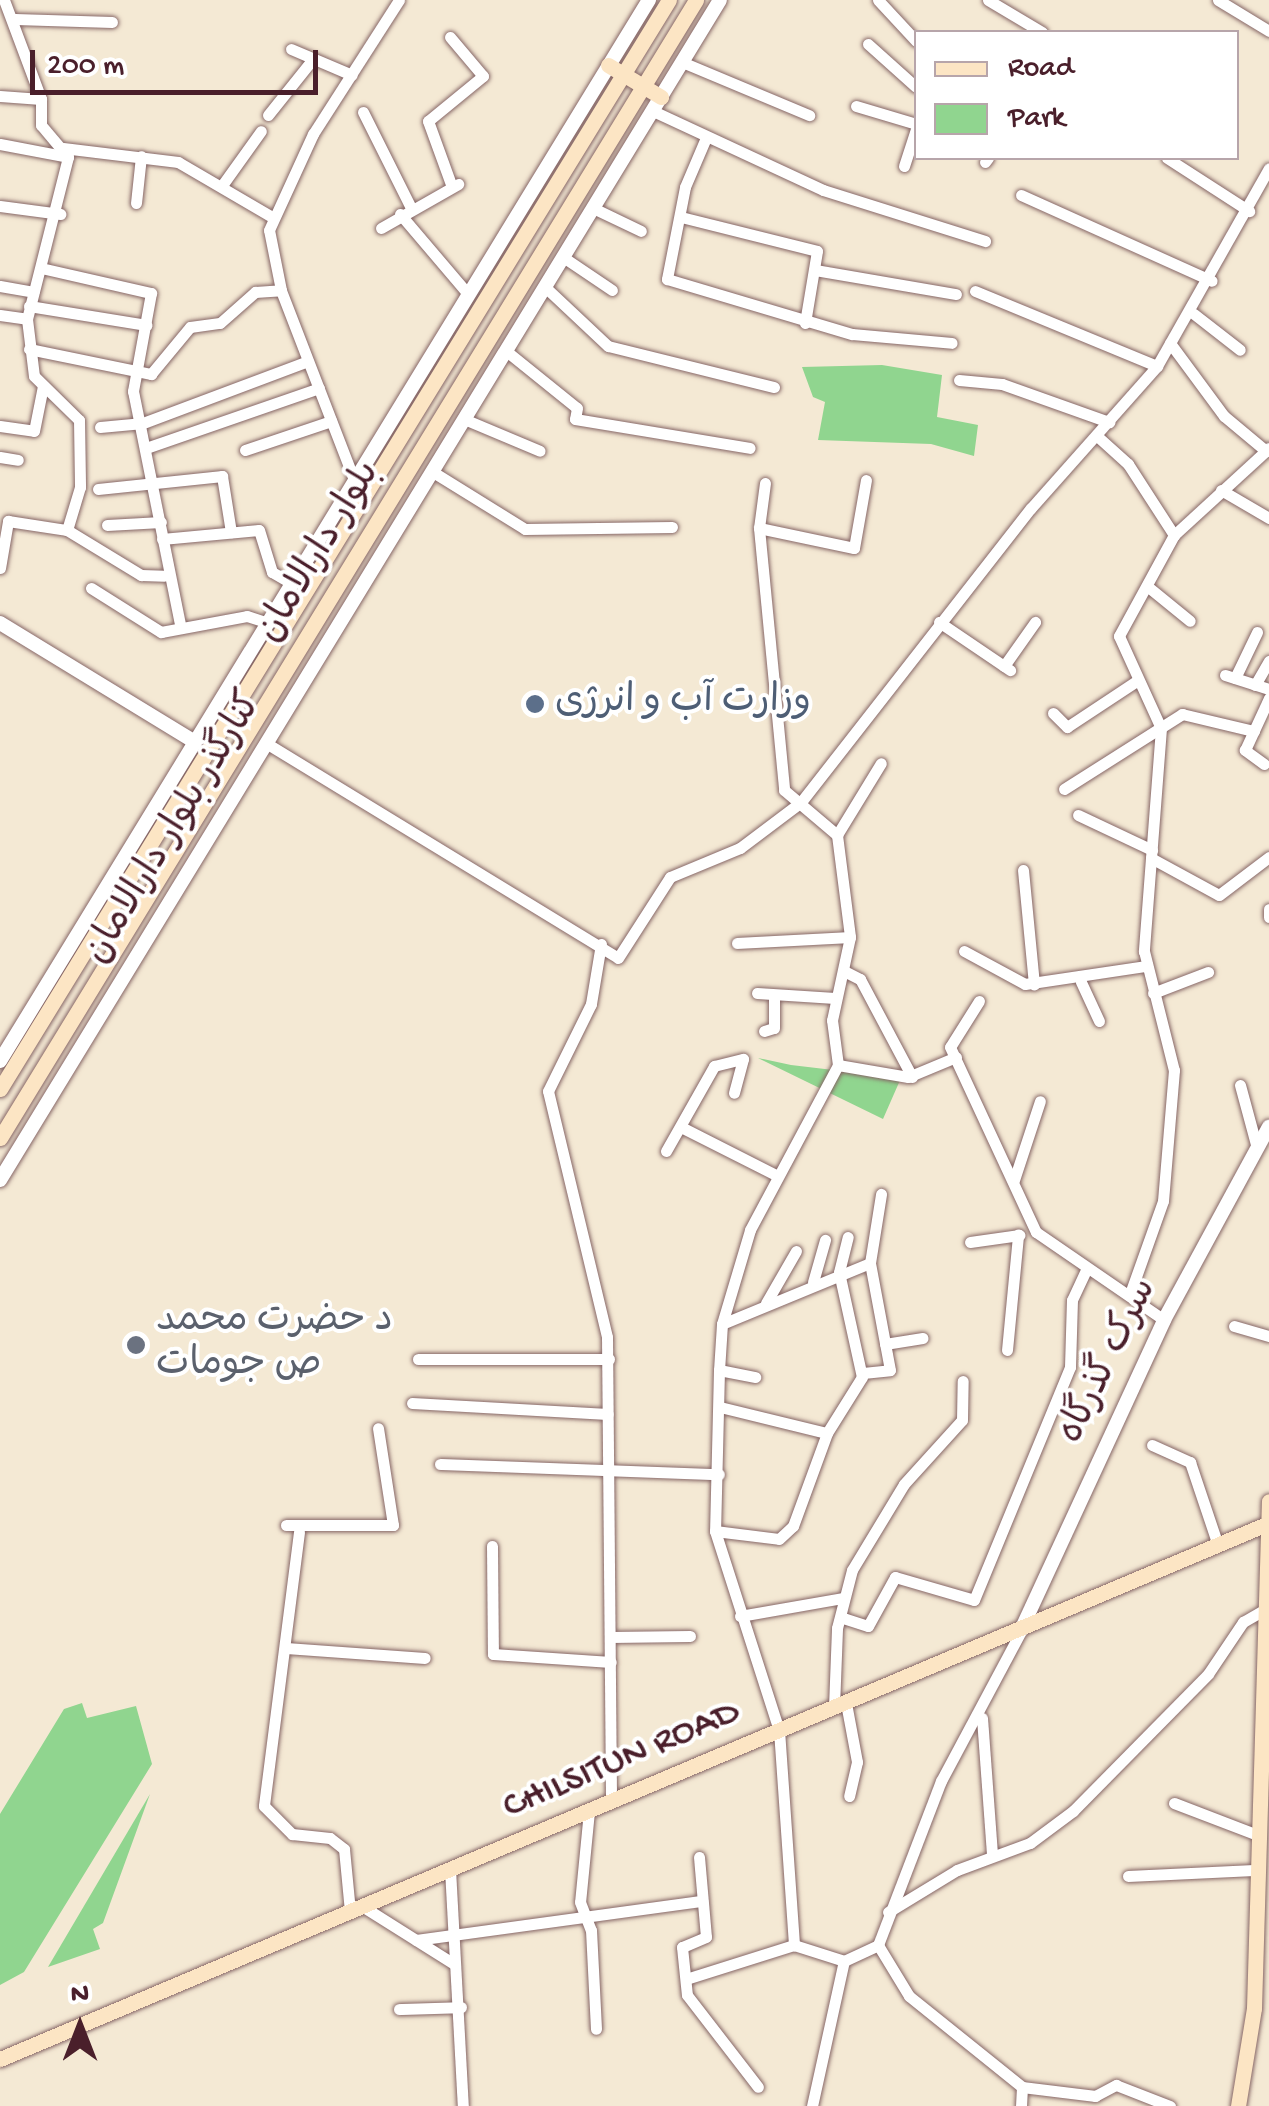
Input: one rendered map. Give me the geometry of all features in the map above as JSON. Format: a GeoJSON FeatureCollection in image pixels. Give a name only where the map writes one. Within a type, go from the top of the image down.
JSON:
{"type":"FeatureCollection","features":[{"type":"Feature","properties":{"kind":"main road","name":"بلوار دارالامان"},"geometry":{"type":"LineString","coordinates":[[0,1088],[616,70],[669,0]]}},
{"type":"Feature","properties":{"kind":"main road","name":"بلوار دارالامان"},"geometry":{"type":"LineString","coordinates":[[0,1138],[696,0]]}},
{"type":"Feature","properties":{"kind":"main road"},"geometry":{"type":"LineString","coordinates":[[616,70],[644,86],[657,104]]}},
{"type":"Feature","properties":{"kind":"main road"},"geometry":{"type":"LineString","coordinates":[[1238,2106],[1261,2008],[1254,1870],[1262,1793],[1269,1501]]}},
{"type":"Feature","properties":{"kind":"main road","name":"CHILSITUN ROAD"},"geometry":{"type":"LineString","coordinates":[[0,2059],[1268,1524]]}},
{"type":"Feature","properties":{"kind":"street"},"geometry":{"type":"LineString","coordinates":[[4,0],[15,19],[41,99],[41,125],[66,153],[60,214],[28,313],[28,349],[43,386],[79,420],[80,487],[67,530]]}},
{"type":"Feature","properties":{"kind":"street"},"geometry":{"type":"LineString","coordinates":[[352,478],[281,290],[274,218],[352,75],[399,0]]}},
{"type":"Feature","properties":{"kind":"street","name":"کنارگذر بلوار دارالامان"},"geometry":{"type":"LineString","coordinates":[[0,1061],[352,478],[616,70],[649,0]]}},
{"type":"Feature","properties":{"kind":"street","name":"کنارگذر بلوار دارالامان"},"geometry":{"type":"LineString","coordinates":[[0,1180],[720,0]]}},
{"type":"Feature","properties":{"kind":"street"},"geometry":{"type":"LineString","coordinates":[[878,0],[914,39]]}},
{"type":"Feature","properties":{"kind":"street"},"geometry":{"type":"LineString","coordinates":[[988,0],[1039,30]]}},
{"type":"Feature","properties":{"kind":"street"},"geometry":{"type":"LineString","coordinates":[[1218,0],[1269,31]]}},
{"type":"Feature","properties":{"kind":"street"},"geometry":{"type":"LineString","coordinates":[[15,19],[112,22]]}},
{"type":"Feature","properties":{"kind":"street"},"geometry":{"type":"LineString","coordinates":[[381,228],[455,186],[428,121],[483,75],[450,37]]}},
{"type":"Feature","properties":{"kind":"street"},"geometry":{"type":"LineString","coordinates":[[868,44],[914,85]]}},
{"type":"Feature","properties":{"kind":"street"},"geometry":{"type":"LineString","coordinates":[[291,49],[352,75]]}},
{"type":"Feature","properties":{"kind":"street"},"geometry":{"type":"LineString","coordinates":[[268,115],[312,60]]}},
{"type":"Feature","properties":{"kind":"street"},"geometry":{"type":"LineString","coordinates":[[682,62],[809,115]]}},
{"type":"Feature","properties":{"kind":"street"},"geometry":{"type":"LineString","coordinates":[[0,96],[41,99]]}},
{"type":"Feature","properties":{"kind":"street"},"geometry":{"type":"LineString","coordinates":[[657,104],[705,140],[984,241]]}},
{"type":"Feature","properties":{"kind":"street"},"geometry":{"type":"LineString","coordinates":[[856,106],[914,125]]}},
{"type":"Feature","properties":{"kind":"street"},"geometry":{"type":"LineString","coordinates":[[363,112],[406,211],[468,294]]}},
{"type":"Feature","properties":{"kind":"street"},"geometry":{"type":"LineString","coordinates":[[223,184],[261,131]]}},
{"type":"Feature","properties":{"kind":"street"},"geometry":{"type":"LineString","coordinates":[[904,166],[914,133]]}},
{"type":"Feature","properties":{"kind":"street"},"geometry":{"type":"LineString","coordinates":[[705,140],[667,279],[805,323],[952,344]]}},
{"type":"Feature","properties":{"kind":"street"},"geometry":{"type":"LineString","coordinates":[[0,144],[66,153],[142,156],[223,184],[274,218]]}},
{"type":"Feature","properties":{"kind":"street"},"geometry":{"type":"LineString","coordinates":[[136,203],[142,156]]}},
{"type":"Feature","properties":{"kind":"street"},"geometry":{"type":"LineString","coordinates":[[1170,160],[1249,212]]}},
{"type":"Feature","properties":{"kind":"street"},"geometry":{"type":"LineString","coordinates":[[266,742],[618,958],[670,877],[740,848],[801,802],[939,622],[1157,366],[1194,314],[1269,168]]}},
{"type":"Feature","properties":{"kind":"street"},"geometry":{"type":"LineString","coordinates":[[1021,196],[1212,281]]}},
{"type":"Feature","properties":{"kind":"street"},"geometry":{"type":"LineString","coordinates":[[0,206],[60,214]]}},
{"type":"Feature","properties":{"kind":"street"},"geometry":{"type":"LineString","coordinates":[[592,208],[640,231]]}},
{"type":"Feature","properties":{"kind":"street"},"geometry":{"type":"LineString","coordinates":[[681,217],[810,246],[815,270],[805,323]]}},
{"type":"Feature","properties":{"kind":"street"},"geometry":{"type":"LineString","coordinates":[[562,257],[612,290]]}},
{"type":"Feature","properties":{"kind":"street"},"geometry":{"type":"LineString","coordinates":[[41,268],[151,293],[133,391],[161,522],[164,576],[180,624]]}},
{"type":"Feature","properties":{"kind":"street"},"geometry":{"type":"LineString","coordinates":[[815,270],[956,294]]}},
{"type":"Feature","properties":{"kind":"street"},"geometry":{"type":"LineString","coordinates":[[0,286],[33,292]]}},
{"type":"Feature","properties":{"kind":"street"},"geometry":{"type":"LineString","coordinates":[[544,286],[608,346],[774,386]]}},
{"type":"Feature","properties":{"kind":"street"},"geometry":{"type":"LineString","coordinates":[[28,349],[152,374],[190,327],[220,323],[254,292],[281,290]]}},
{"type":"Feature","properties":{"kind":"street"},"geometry":{"type":"LineString","coordinates":[[975,291],[1157,366]]}},
{"type":"Feature","properties":{"kind":"street"},"geometry":{"type":"LineString","coordinates":[[0,315],[28,313],[146,325]]}},
{"type":"Feature","properties":{"kind":"street"},"geometry":{"type":"LineString","coordinates":[[1194,314],[1240,350]]}},
{"type":"Feature","properties":{"kind":"street"},"geometry":{"type":"LineString","coordinates":[[1131,1291],[1155,1234],[1174,1123],[1172,1048],[1146,966],[1161,728],[1118,636],[1174,536],[1268,450],[1224,416],[1170,343]]}},
{"type":"Feature","properties":{"kind":"street"},"geometry":{"type":"LineString","coordinates":[[505,350],[577,408],[575,419],[750,448]]}},
{"type":"Feature","properties":{"kind":"street"},"geometry":{"type":"LineString","coordinates":[[100,427],[142,423],[308,361]]}},
{"type":"Feature","properties":{"kind":"street"},"geometry":{"type":"LineString","coordinates":[[960,380],[1002,384],[1109,422]]}},
{"type":"Feature","properties":{"kind":"street"},"geometry":{"type":"LineString","coordinates":[[0,426],[34,431],[43,386]]}},
{"type":"Feature","properties":{"kind":"street"},"geometry":{"type":"LineString","coordinates":[[146,448],[320,388]]}},
{"type":"Feature","properties":{"kind":"street"},"geometry":{"type":"LineString","coordinates":[[464,419],[540,450]]}},
{"type":"Feature","properties":{"kind":"street"},"geometry":{"type":"LineString","coordinates":[[244,450],[331,420]]}},
{"type":"Feature","properties":{"kind":"street"},"geometry":{"type":"LineString","coordinates":[[1097,436],[1128,464],[1174,536]]}},
{"type":"Feature","properties":{"kind":"street"},"geometry":{"type":"LineString","coordinates":[[0,457],[18,460]]}},
{"type":"Feature","properties":{"kind":"street"},"geometry":{"type":"LineString","coordinates":[[433,472],[526,529],[672,527]]}},
{"type":"Feature","properties":{"kind":"street"},"geometry":{"type":"LineString","coordinates":[[98,489],[222,476],[231,532]]}},
{"type":"Feature","properties":{"kind":"street"},"geometry":{"type":"LineString","coordinates":[[759,528],[854,548],[866,480]]}},
{"type":"Feature","properties":{"kind":"street"},"geometry":{"type":"LineString","coordinates":[[765,483],[759,528],[784,790],[837,835]]}},
{"type":"Feature","properties":{"kind":"street"},"geometry":{"type":"LineString","coordinates":[[1221,490],[1269,518]]}},
{"type":"Feature","properties":{"kind":"street"},"geometry":{"type":"LineString","coordinates":[[0,568],[8,521],[67,530],[141,576],[164,576]]}},
{"type":"Feature","properties":{"kind":"street"},"geometry":{"type":"LineString","coordinates":[[107,525],[161,522]]}},
{"type":"Feature","properties":{"kind":"street"},"geometry":{"type":"LineString","coordinates":[[162,540],[263,532],[272,572],[289,582]]}},
{"type":"Feature","properties":{"kind":"street"},"geometry":{"type":"LineString","coordinates":[[1147,586],[1190,621]]}},
{"type":"Feature","properties":{"kind":"street"},"geometry":{"type":"LineString","coordinates":[[91,588],[152,629],[180,624],[265,622]]}},
{"type":"Feature","properties":{"kind":"street"},"geometry":{"type":"LineString","coordinates":[[939,622],[1007,668],[1034,622]]}},
{"type":"Feature","properties":{"kind":"street"},"geometry":{"type":"LineString","coordinates":[[0,623],[193,740]]}},
{"type":"Feature","properties":{"kind":"street"},"geometry":{"type":"LineString","coordinates":[[1257,632],[1230,676],[1269,689]]}},
{"type":"Feature","properties":{"kind":"street"},"geometry":{"type":"LineString","coordinates":[[1255,684],[1269,661]]}},
{"type":"Feature","properties":{"kind":"street"},"geometry":{"type":"LineString","coordinates":[[1053,713],[1068,727],[1138,680]]}},
{"type":"Feature","properties":{"kind":"street"},"geometry":{"type":"LineString","coordinates":[[1264,764],[1246,752],[1269,698]]}},
{"type":"Feature","properties":{"kind":"street"},"geometry":{"type":"LineString","coordinates":[[1064,789],[1193,711],[1254,731]]}},
{"type":"Feature","properties":{"kind":"street"},"geometry":{"type":"LineString","coordinates":[[794,1945],[778,1730],[715,1531],[722,1324],[776,1175],[838,1066],[835,998],[846,972],[850,937],[837,835],[881,763]]}},
{"type":"Feature","properties":{"kind":"street"},"geometry":{"type":"LineString","coordinates":[[1078,815],[1218,895],[1269,858]]}},
{"type":"Feature","properties":{"kind":"street"},"geometry":{"type":"LineString","coordinates":[[1023,870],[1034,984]]}},
{"type":"Feature","properties":{"kind":"street"},"geometry":{"type":"LineString","coordinates":[[1269,908],[1269,917]]}},
{"type":"Feature","properties":{"kind":"street"},"geometry":{"type":"LineString","coordinates":[[737,943],[850,937]]}},
{"type":"Feature","properties":{"kind":"street"},"geometry":{"type":"LineString","coordinates":[[600,944],[592,1004],[548,1091],[608,1359],[611,1801]]}},
{"type":"Feature","properties":{"kind":"street"},"geometry":{"type":"LineString","coordinates":[[964,951],[1034,984],[1082,982],[1146,966]]}},
{"type":"Feature","properties":{"kind":"street"},"geometry":{"type":"LineString","coordinates":[[846,972],[860,979],[912,1076]]}},
{"type":"Feature","properties":{"kind":"street"},"geometry":{"type":"LineString","coordinates":[[1153,993],[1208,972]]}},
{"type":"Feature","properties":{"kind":"street"},"geometry":{"type":"LineString","coordinates":[[1082,982],[1100,1021]]}},
{"type":"Feature","properties":{"kind":"street"},"geometry":{"type":"LineString","coordinates":[[757,993],[835,998]]}},
{"type":"Feature","properties":{"kind":"street"},"geometry":{"type":"LineString","coordinates":[[764,1031],[774,1028],[774,994]]}},
{"type":"Feature","properties":{"kind":"street"},"geometry":{"type":"LineString","coordinates":[[980,1001],[951,1046],[1036,1232],[1086,1270],[1131,1291],[1164,1320]]}},
{"type":"Feature","properties":{"kind":"street"},"geometry":{"type":"LineString","coordinates":[[838,1066],[912,1076],[956,1056]]}},
{"type":"Feature","properties":{"kind":"street"},"geometry":{"type":"LineString","coordinates":[[666,1150],[714,1066],[743,1059],[734,1094]]}},
{"type":"Feature","properties":{"kind":"street"},"geometry":{"type":"LineString","coordinates":[[1240,1085],[1257,1148]]}},
{"type":"Feature","properties":{"kind":"street"},"geometry":{"type":"LineString","coordinates":[[1014,1180],[1040,1101]]}},
{"type":"Feature","properties":{"kind":"street"},"geometry":{"type":"LineString","coordinates":[[681,1127],[776,1175]]}},
{"type":"Feature","properties":{"kind":"street","name":"سرک گذرگاه"},"geometry":{"type":"LineString","coordinates":[[1021,1631],[1164,1320],[1269,1127]]}},
{"type":"Feature","properties":{"kind":"street"},"geometry":{"type":"LineString","coordinates":[[863,1373],[890,1370],[870,1263],[881,1194]]}},
{"type":"Feature","properties":{"kind":"street"},"geometry":{"type":"LineString","coordinates":[[970,1242],[1036,1232]]}},
{"type":"Feature","properties":{"kind":"street"},"geometry":{"type":"LineString","coordinates":[[1007,1350],[1018,1235]]}},
{"type":"Feature","properties":{"kind":"street"},"geometry":{"type":"LineString","coordinates":[[715,1531],[779,1540],[793,1526],[827,1433],[863,1373],[840,1272],[848,1236]]}},
{"type":"Feature","properties":{"kind":"street"},"geometry":{"type":"LineString","coordinates":[[814,1282],[825,1240]]}},
{"type":"Feature","properties":{"kind":"street"},"geometry":{"type":"LineString","coordinates":[[766,1302],[796,1251]]}},
{"type":"Feature","properties":{"kind":"street"},"geometry":{"type":"LineString","coordinates":[[722,1324],[814,1282],[870,1263]]}},
{"type":"Feature","properties":{"kind":"street"},"geometry":{"type":"LineString","coordinates":[[843,1618],[868,1626],[895,1577],[974,1600],[1070,1367],[1072,1300],[1086,1270]]}},
{"type":"Feature","properties":{"kind":"street"},"geometry":{"type":"LineString","coordinates":[[1234,1326],[1269,1336]]}},
{"type":"Feature","properties":{"kind":"street"},"geometry":{"type":"LineString","coordinates":[[885,1344],[923,1338]]}},
{"type":"Feature","properties":{"kind":"street"},"geometry":{"type":"LineString","coordinates":[[418,1360],[608,1359]]}},
{"type":"Feature","properties":{"kind":"street"},"geometry":{"type":"LineString","coordinates":[[719,1370],[755,1377]]}},
{"type":"Feature","properties":{"kind":"street"},"geometry":{"type":"LineString","coordinates":[[849,1796],[857,1762],[840,1705],[843,1598],[904,1484],[962,1420],[963,1381]]}},
{"type":"Feature","properties":{"kind":"street"},"geometry":{"type":"LineString","coordinates":[[412,1403],[608,1414]]}},
{"type":"Feature","properties":{"kind":"street"},"geometry":{"type":"LineString","coordinates":[[720,1408],[827,1433]]}},
{"type":"Feature","properties":{"kind":"street"},"geometry":{"type":"LineString","coordinates":[[286,1525],[299,1532],[393,1525],[378,1428]]}},
{"type":"Feature","properties":{"kind":"street"},"geometry":{"type":"LineString","coordinates":[[1152,1445],[1190,1462],[1218,1545]]}},
{"type":"Feature","properties":{"kind":"street"},"geometry":{"type":"LineString","coordinates":[[440,1464],[718,1474]]}},
{"type":"Feature","properties":{"kind":"street"},"geometry":{"type":"LineString","coordinates":[[299,1532],[264,1806],[292,1834],[330,1838],[344,1849],[356,1908],[454,1964]]}},
{"type":"Feature","properties":{"kind":"street"},"geometry":{"type":"LineString","coordinates":[[492,1546],[492,1654],[611,1662]]}},
{"type":"Feature","properties":{"kind":"street"},"geometry":{"type":"LineString","coordinates":[[740,1616],[843,1598]]}},
{"type":"Feature","properties":{"kind":"street"},"geometry":{"type":"LineString","coordinates":[[888,1912],[992,1854],[1030,1843],[1072,1811],[1267,1607]]}},
{"type":"Feature","properties":{"kind":"street"},"geometry":{"type":"LineString","coordinates":[[686,1979],[794,1945],[844,1961],[878,1945],[940,1781],[982,1715],[1021,1631]]}},
{"type":"Feature","properties":{"kind":"street"},"geometry":{"type":"LineString","coordinates":[[610,1637],[690,1636]]}},
{"type":"Feature","properties":{"kind":"street"},"geometry":{"type":"LineString","coordinates":[[286,1648],[426,1658]]}},
{"type":"Feature","properties":{"kind":"street"},"geometry":{"type":"LineString","coordinates":[[982,1715],[992,1854]]}},
{"type":"Feature","properties":{"kind":"street"},"geometry":{"type":"LineString","coordinates":[[1174,1803],[1260,1829]]}},
{"type":"Feature","properties":{"kind":"street"},"geometry":{"type":"LineString","coordinates":[[589,1811],[582,1910],[597,1975],[596,2030]]}},
{"type":"Feature","properties":{"kind":"street"},"geometry":{"type":"LineString","coordinates":[[698,1856],[706,1937],[682,1948],[688,1997],[758,2087]]}},
{"type":"Feature","properties":{"kind":"street"},"geometry":{"type":"LineString","coordinates":[[450,1868],[463,2106]]}},
{"type":"Feature","properties":{"kind":"street"},"geometry":{"type":"LineString","coordinates":[[1128,1876],[1254,1870]]}},
{"type":"Feature","properties":{"kind":"street"},"geometry":{"type":"LineString","coordinates":[[416,1940],[456,1928],[582,1910],[702,1900]]}},
{"type":"Feature","properties":{"kind":"street"},"geometry":{"type":"LineString","coordinates":[[878,1945],[909,1996],[1022,2087],[1071,2100],[1116,2084],[1170,2106]]}},
{"type":"Feature","properties":{"kind":"street"},"geometry":{"type":"LineString","coordinates":[[812,2106],[844,1961]]}},
{"type":"Feature","properties":{"kind":"street"},"geometry":{"type":"LineString","coordinates":[[399,2009],[460,2007]]}},
{"type":"Feature","properties":{"kind":"street"},"geometry":{"type":"LineString","coordinates":[[1019,2105],[1022,2087]]}},
{"type":"Feature","properties":{"kind":"green space"},"geometry":{"type":"Polygon","coordinates":[[[882,365],[942,375],[937,417],[978,425],[974,456],[931,444],[818,440],[825,402],[813,397],[802,367],[882,365]]]}},
{"type":"Feature","properties":{"kind":"green space"},"geometry":{"type":"Polygon","coordinates":[[[758,1058],[791,1065],[901,1078],[883,1119],[758,1058]]]}},
{"type":"Feature","properties":{"kind":"green space"},"geometry":{"type":"Polygon","coordinates":[[[82,1703],[87,1718],[136,1706],[152,1764],[24,1972],[0,1985],[0,1814],[64,1709],[82,1703]]]}},
{"type":"Feature","properties":{"kind":"green space"},"geometry":{"type":"Polygon","coordinates":[[[150,1794],[103,1923],[93,1929],[100,1949],[48,1967],[150,1794]]]}},
{"type":"Feature","properties":{"kind":"place","name":"وزارت آب و انرژی"},"geometry":{"type":"Point","coordinates":[535,704]}},
{"type":"Feature","properties":{"kind":"place","name":"د حضرت محمد ص جومات"},"geometry":{"type":"Point","coordinates":[136,1345]}}]}
